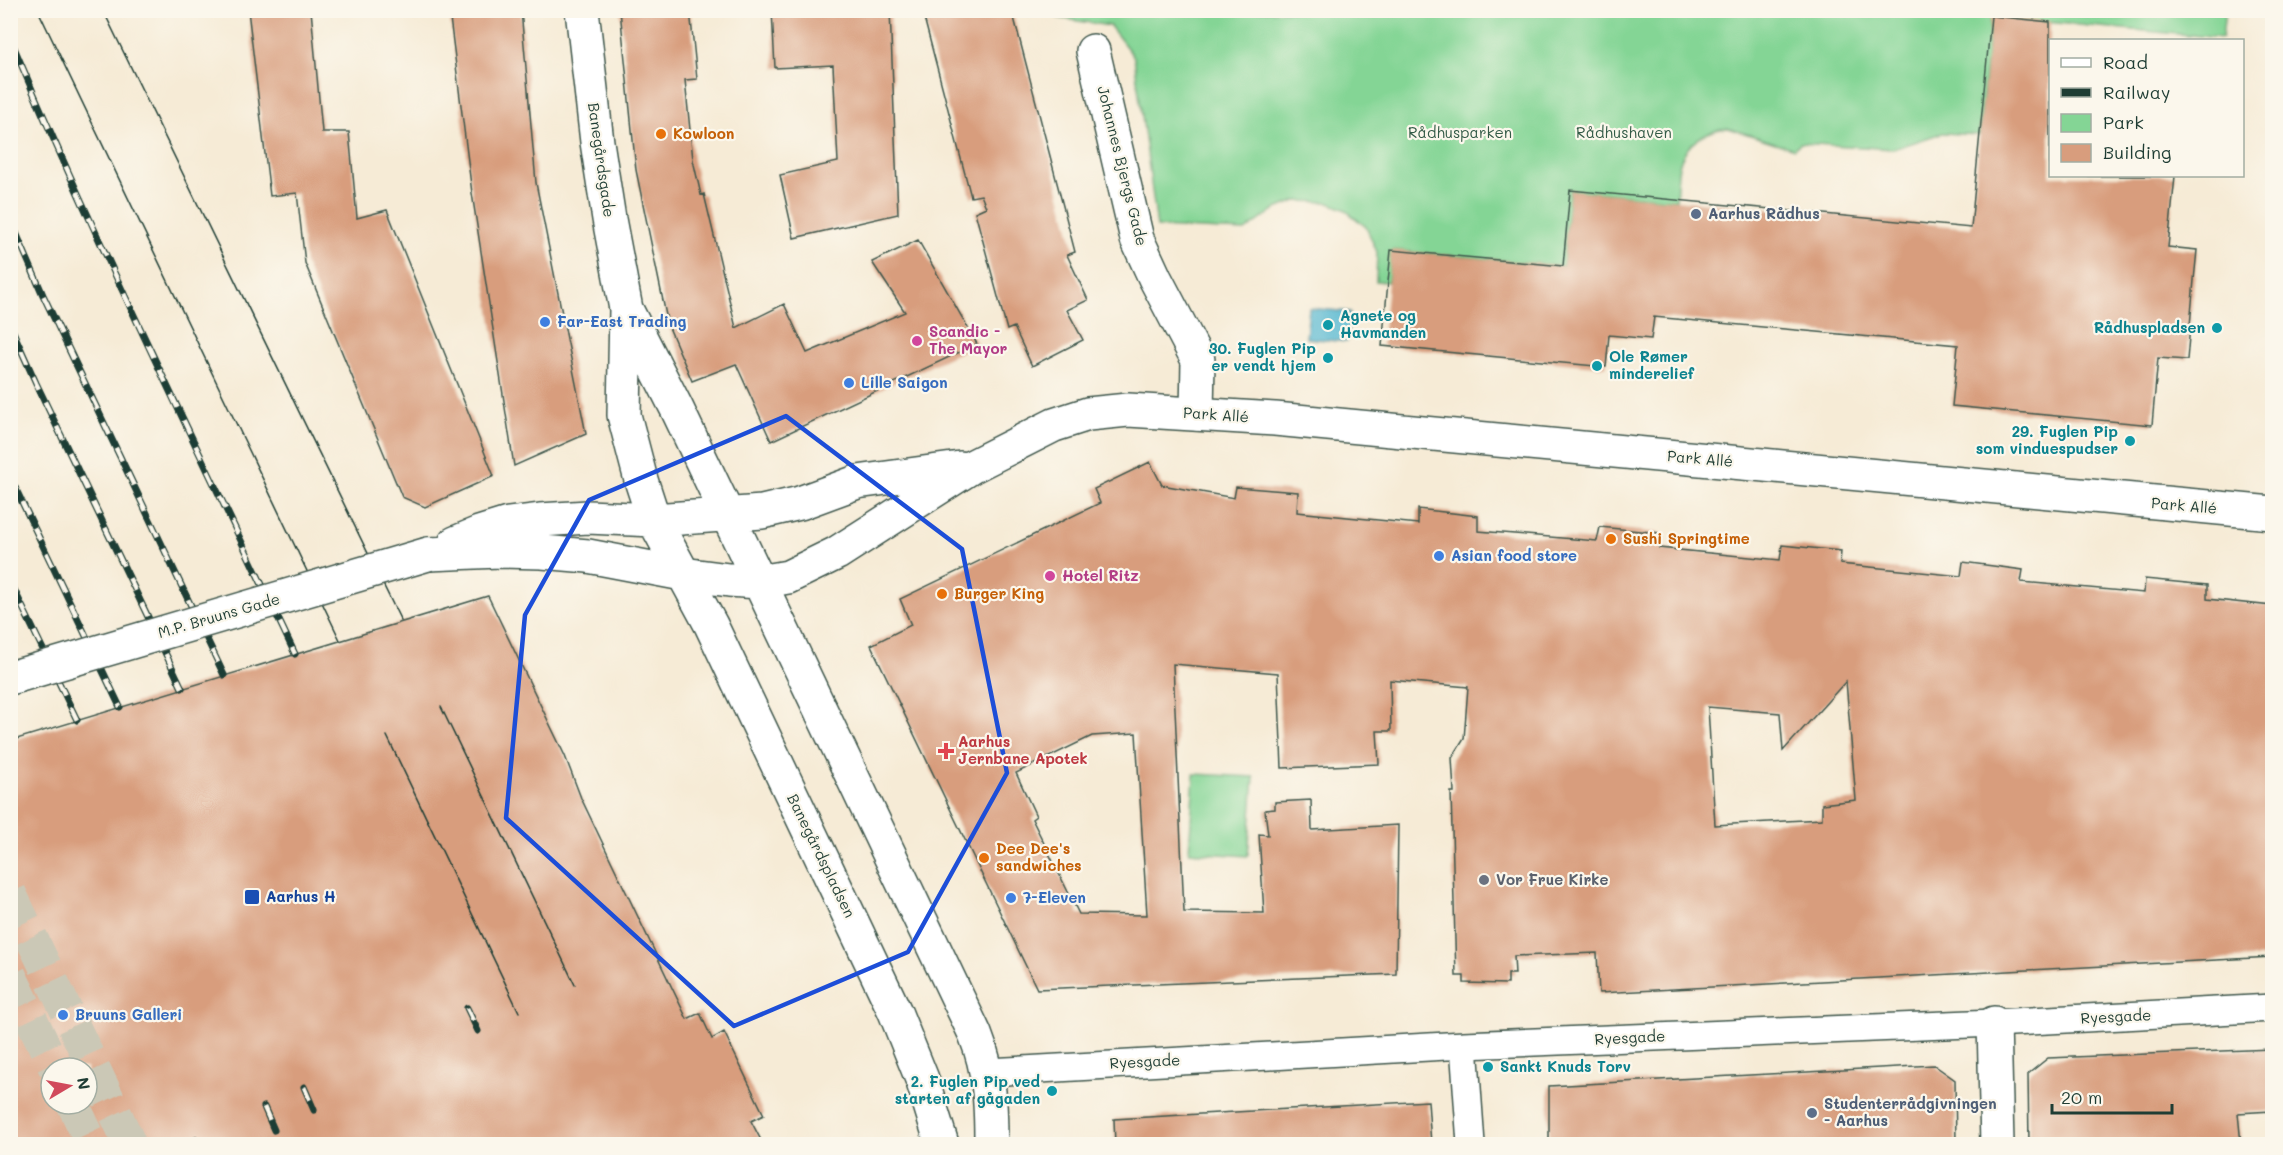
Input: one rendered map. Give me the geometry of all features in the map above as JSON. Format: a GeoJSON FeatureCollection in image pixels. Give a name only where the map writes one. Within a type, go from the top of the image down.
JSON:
{"type":"FeatureCollection","features":[{"type":"Feature","properties":{"kind":"street","name":"Banegårdsgade"},"geometry":{"type":"LineString","coordinates":[[582,10],[597,142],[626,309],[624,416],[654,520]]}},
{"type":"Feature","properties":{"kind":"street","name":"Johannes Bjergs Gade"},"geometry":{"type":"LineString","coordinates":[[1093,51],[1137,238],[1198,360],[1197,414]]}},
{"type":"Feature","properties":{"kind":"street","name":"Banegårdsgade"},"geometry":{"type":"LineString","coordinates":[[626,309],[677,409],[727,516]]}},
{"type":"Feature","properties":{"kind":"street","name":"Park Allé"},"geometry":{"type":"LineString","coordinates":[[971,466],[1054,424],[1088,414],[1128,410],[1275,418],[2272,513]]}},
{"type":"Feature","properties":{"kind":"street"},"geometry":{"type":"LineString","coordinates":[[428,554],[508,524],[588,517],[654,520],[727,516],[784,507],[857,482],[971,466]]}},
{"type":"Feature","properties":{"kind":"street"},"geometry":{"type":"LineString","coordinates":[[428,554],[499,551],[574,555],[683,574],[759,582],[788,577],[837,553],[971,466]]}},
{"type":"Feature","properties":{"kind":"street"},"geometry":{"type":"LineString","coordinates":[[727,516],[958,996],[982,1053],[988,1072],[991,1096],[991,1144]]}},
{"type":"Feature","properties":{"kind":"street","name":"Banegårdspladsen"},"geometry":{"type":"LineString","coordinates":[[654,520],[711,625],[895,1011],[922,1079],[942,1144]]}},
{"type":"Feature","properties":{"kind":"street","name":"M.P. Bruuns Gade"},"geometry":{"type":"LineString","coordinates":[[10,678],[428,554]]}},
{"type":"Feature","properties":{"kind":"street","name":"Ryesgade"},"geometry":{"type":"LineString","coordinates":[[988,1072],[1464,1045],[1994,1023],[2272,1008]]}},
{"type":"Feature","properties":{"kind":"street"},"geometry":{"type":"LineString","coordinates":[[1994,1023],[1997,1144]]}},
{"type":"Feature","properties":{"kind":"street"},"geometry":{"type":"LineString","coordinates":[[1464,1045],[1471,1144]]}},
{"type":"Feature","properties":{"kind":"highlighted area"},"geometry":{"type":"Polygon","coordinates":[[[786,416],[962,549],[1007,773],[908,952],[734,1026],[506,818],[525,615],[589,500],[786,416]]]}},
{"type":"Feature","properties":{"kind":"green space","name":"Rådhusparken"},"geometry":{"type":"Polygon","coordinates":[[[1041,11],[2225,11],[2222,38],[1991,17],[1979,135],[1942,133],[1893,149],[1800,143],[1794,149],[1728,128],[1720,129],[1698,139],[1686,151],[1679,166],[1676,200],[1570,190],[1563,266],[1392,250],[1388,282],[1376,281],[1377,252],[1366,227],[1344,209],[1327,202],[1296,201],[1274,210],[1245,231],[1157,227],[1134,57],[1110,26],[1059,18],[1041,11]]]}},
{"type":"Feature","properties":{"kind":"green space"},"geometry":{"type":"Polygon","coordinates":[[[1194,774],[1254,777],[1248,856],[1189,852],[1194,774]]]}},
{"type":"Feature","properties":{"kind":"water","name":"Agnete og Havmanden"},"geometry":{"type":"Polygon","coordinates":[[[1309,308],[1350,312],[1347,342],[1306,338],[1309,308]]]}},
{"type":"Feature","properties":{"kind":"building"},"geometry":{"type":"Polygon","coordinates":[[[248,10],[311,10],[322,132],[349,132],[357,218],[387,210],[494,476],[425,507],[402,497],[305,263],[297,193],[270,196],[248,10]]]}},
{"type":"Feature","properties":{"kind":"building"},"geometry":{"type":"Polygon","coordinates":[[[449,10],[521,10],[536,183],[586,434],[514,466],[472,193],[449,10]]]}},
{"type":"Feature","properties":{"kind":"building"},"geometry":{"type":"Polygon","coordinates":[[[620,10],[690,10],[697,79],[685,80],[693,160],[701,195],[704,194],[736,328],[784,304],[807,353],[905,312],[872,262],[918,240],[977,344],[771,441],[736,364],[692,381],[668,325],[636,170],[620,10]]]}},
{"type":"Feature","properties":{"kind":"building"},"geometry":{"type":"Polygon","coordinates":[[[772,10],[890,10],[898,214],[794,238],[780,175],[838,162],[833,65],[775,68],[772,10]]]}},
{"type":"Feature","properties":{"kind":"building"},"geometry":{"type":"Polygon","coordinates":[[[922,10],[1012,10],[1075,252],[1067,255],[1088,300],[1067,310],[1083,340],[1032,366],[1014,327],[1007,330],[975,212],[986,207],[981,195],[971,197],[922,10]]]}},
{"type":"Feature","properties":{"kind":"building","name":"Aarhus Rådhus"},"geometry":{"type":"Polygon","coordinates":[[[1991,16],[2050,22],[2049,177],[2175,177],[2168,247],[2197,250],[2187,360],[2158,358],[2152,425],[1952,406],[1958,345],[1654,317],[1651,339],[1609,335],[1606,367],[1382,346],[1391,250],[1563,266],[1570,190],[1971,228],[1991,16]]]}},
{"type":"Feature","properties":{"kind":"building"},"geometry":{"type":"Polygon","coordinates":[[[1150,462],[1162,485],[1234,498],[1236,487],[1298,492],[1297,512],[1418,524],[1418,509],[1478,516],[1478,531],[1597,541],[1600,527],[1660,533],[1659,548],[1780,560],[1782,545],[1841,551],[1840,564],[1961,576],[1963,562],[2023,570],[2021,582],[2144,593],[2145,579],[2207,585],[2207,599],[2272,606],[2272,957],[1599,993],[1597,953],[1514,956],[1515,974],[1508,974],[1508,984],[1464,983],[1464,976],[1456,976],[1451,792],[1454,792],[1452,758],[1464,739],[1468,687],[1390,680],[1391,731],[1377,731],[1379,764],[1282,768],[1278,673],[1173,664],[1184,912],[1264,913],[1259,834],[1268,835],[1265,810],[1275,809],[1275,802],[1311,800],[1312,830],[1398,825],[1396,974],[1037,989],[871,645],[911,625],[900,599],[1100,503],[1094,489],[1150,462]],[[1846,681],[1783,751],[1780,713],[1708,707],[1715,825],[1822,819],[1822,804],[1856,800],[1846,681]],[[1136,733],[1092,736],[1016,773],[1036,816],[1032,819],[1079,914],[1147,915],[1136,733]]]}},
{"type":"Feature","properties":{"kind":"building"},"geometry":{"type":"Polygon","coordinates":[[[488,596],[565,756],[581,798],[687,1019],[700,1013],[712,1039],[724,1032],[764,1115],[751,1121],[763,1144],[10,1144],[10,741],[488,596]]]}},
{"type":"Feature","properties":{"kind":"building"},"geometry":{"type":"Polygon","coordinates":[[[2272,1049],[2272,1111],[2238,1113],[2241,1144],[2029,1144],[2028,1074],[2048,1058],[2272,1049]]]}},
{"type":"Feature","properties":{"kind":"building"},"geometry":{"type":"Polygon","coordinates":[[[1934,1065],[1955,1080],[1956,1144],[1549,1144],[1549,1086],[1934,1065]]]}},
{"type":"Feature","properties":{"kind":"building"},"geometry":{"type":"Polygon","coordinates":[[[1428,1101],[1431,1144],[1115,1144],[1114,1119],[1428,1101]]]}},
{"type":"Feature","properties":{"kind":"tunnel"},"geometry":{"type":"LineString","coordinates":[[10,893],[130,1144]]}},
{"type":"Feature","properties":{"kind":"tunnel"},"geometry":{"type":"LineString","coordinates":[[10,975],[49,1056]]}},
{"type":"Feature","properties":{"kind":"tunnel"},"geometry":{"type":"LineString","coordinates":[[79,1116],[92,1144]]}},
{"type":"Feature","properties":{"kind":"tram line"},"geometry":{"type":"LineString","coordinates":[[38,10],[340,640]]}},
{"type":"Feature","properties":{"kind":"tram line"},"geometry":{"type":"LineString","coordinates":[[103,10],[401,621]]}},
{"type":"Feature","properties":{"kind":"tram line"},"geometry":{"type":"LineString","coordinates":[[441,707],[575,985]]}},
{"type":"Feature","properties":{"kind":"tram line"},"geometry":{"type":"LineString","coordinates":[[387,736],[519,1012]]}},
{"type":"Feature","properties":{"kind":"railway"},"geometry":{"type":"LineString","coordinates":[[10,38],[113,271],[295,654]]}},
{"type":"Feature","properties":{"kind":"railway"},"geometry":{"type":"LineString","coordinates":[[10,219],[43,295],[224,675]]}},
{"type":"Feature","properties":{"kind":"railway"},"geometry":{"type":"LineString","coordinates":[[10,325],[182,688]]}},
{"type":"Feature","properties":{"kind":"railway"},"geometry":{"type":"LineString","coordinates":[[10,477],[120,707]]}},
{"type":"Feature","properties":{"kind":"railway"},"geometry":{"type":"LineString","coordinates":[[10,581],[77,720]]}},
{"type":"Feature","properties":{"kind":"railway"},"geometry":{"type":"LineString","coordinates":[[467,1008],[478,1031]]}},
{"type":"Feature","properties":{"kind":"railway"},"geometry":{"type":"LineString","coordinates":[[304,1087],[314,1110]]}},
{"type":"Feature","properties":{"kind":"railway"},"geometry":{"type":"LineString","coordinates":[[264,1107],[274,1130]]}},
{"type":"Feature","properties":{"kind":"railway"},"geometry":{"type":"LineString","coordinates":[[196,1140],[198,1144]]}},
{"type":"Feature","properties":{"kind":"place","name":"Kowloon"},"geometry":{"type":"Point","coordinates":[661,134]}},
{"type":"Feature","properties":{"kind":"place","name":"Aarhus Rådhus"},"geometry":{"type":"Point","coordinates":[1696,214]}},
{"type":"Feature","properties":{"kind":"place","name":"Far-East Trading"},"geometry":{"type":"Point","coordinates":[545,322]}},
{"type":"Feature","properties":{"kind":"place","name":"Agnete og Havmanden"},"geometry":{"type":"Point","coordinates":[1328,325]}},
{"type":"Feature","properties":{"kind":"place","name":"Rådhuspladsen"},"geometry":{"type":"Point","coordinates":[2217,328]}},
{"type":"Feature","properties":{"kind":"place","name":"Scandic - The Mayor"},"geometry":{"type":"Point","coordinates":[917,341]}},
{"type":"Feature","properties":{"kind":"place","name":"30. Fuglen Pip er vendt hjem"},"geometry":{"type":"Point","coordinates":[1328,358]}},
{"type":"Feature","properties":{"kind":"place","name":"Ole Rømer minderelief"},"geometry":{"type":"Point","coordinates":[1597,366]}},
{"type":"Feature","properties":{"kind":"place","name":"Lille Saigon"},"geometry":{"type":"Point","coordinates":[849,383]}},
{"type":"Feature","properties":{"kind":"place","name":"29. Fuglen Pip som vinduespudser"},"geometry":{"type":"Point","coordinates":[2130,441]}},
{"type":"Feature","properties":{"kind":"place","name":"Sushi Springtime"},"geometry":{"type":"Point","coordinates":[1611,539]}},
{"type":"Feature","properties":{"kind":"place","name":"Asian food store"},"geometry":{"type":"Point","coordinates":[1439,556]}},
{"type":"Feature","properties":{"kind":"place","name":"Hotel Ritz"},"geometry":{"type":"Point","coordinates":[1050,576]}},
{"type":"Feature","properties":{"kind":"place","name":"Burger King"},"geometry":{"type":"Point","coordinates":[942,594]}},
{"type":"Feature","properties":{"kind":"place","name":"Aarhus Jernbane Apotek"},"geometry":{"type":"Point","coordinates":[946,751]}},
{"type":"Feature","properties":{"kind":"place","name":"Dee Dee's sandwiches"},"geometry":{"type":"Point","coordinates":[984,858]}},
{"type":"Feature","properties":{"kind":"place","name":"Vor Frue Kirke"},"geometry":{"type":"Point","coordinates":[1484,880]}},
{"type":"Feature","properties":{"kind":"place","name":"Aarhus H"},"geometry":{"type":"Point","coordinates":[252,897]}},
{"type":"Feature","properties":{"kind":"place","name":"7-Eleven"},"geometry":{"type":"Point","coordinates":[1011,898]}},
{"type":"Feature","properties":{"kind":"place","name":"Bruuns Galleri"},"geometry":{"type":"Point","coordinates":[63,1015]}},
{"type":"Feature","properties":{"kind":"place","name":"Sankt Knuds Torv"},"geometry":{"type":"Point","coordinates":[1488,1067]}},
{"type":"Feature","properties":{"kind":"place","name":"2. Fuglen Pip ved starten af gågaden"},"geometry":{"type":"Point","coordinates":[1052,1091]}},
{"type":"Feature","properties":{"kind":"place","name":"Studenterrådgivningen - Aarhus"},"geometry":{"type":"Point","coordinates":[1812,1113]}},
{"type":"Feature","properties":{"kind":"park label","name":"Rådhushaven"},"geometry":{"type":"Point","coordinates":[1624,133]}}]}
